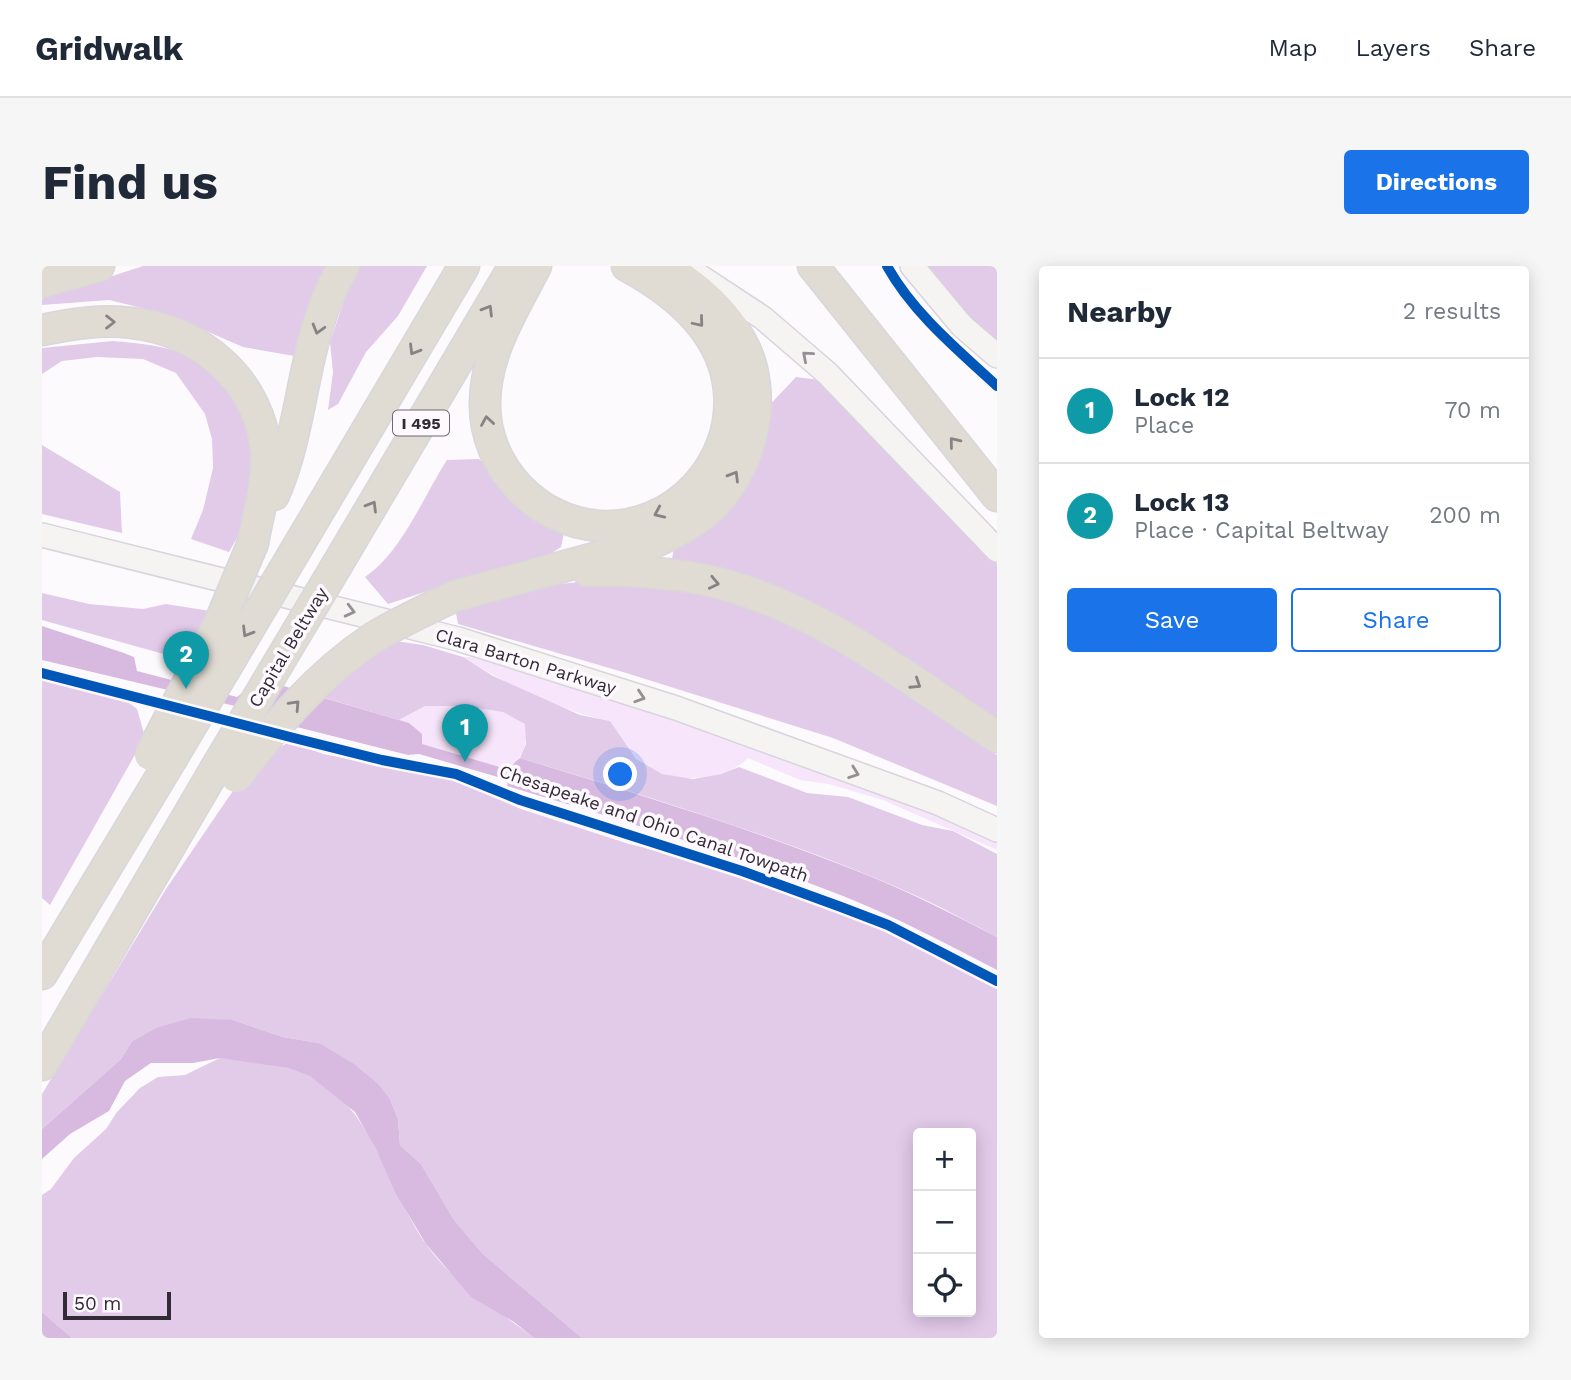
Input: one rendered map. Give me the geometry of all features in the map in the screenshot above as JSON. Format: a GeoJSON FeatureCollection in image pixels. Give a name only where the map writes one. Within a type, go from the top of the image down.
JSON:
{"type":"FeatureCollection","features":[{"type":"Feature","properties":{"kind":"highway"},"geometry":{"type":"LineString","coordinates":[[42,282],[99,266]]}},
{"type":"Feature","properties":{"kind":"highway"},"geometry":{"type":"LineString","coordinates":[[42,974],[64,938],[160,757],[281,480],[315,336],[325,303],[344,266]]}},
{"type":"Feature","properties":{"kind":"highway"},"geometry":{"type":"LineString","coordinates":[[520,275],[488,377],[485,404],[494,452],[506,474],[523,492],[545,508],[569,519],[600,526],[629,524],[656,515],[681,501],[703,481],[718,458],[727,433],[730,403],[728,378],[719,353],[704,327],[684,304],[627,266]]}},
{"type":"Feature","properties":{"kind":"highway"},"geometry":{"type":"LineString","coordinates":[[42,1065],[103,962],[225,774],[339,663],[373,638],[455,596],[657,541],[683,529],[705,513],[725,491],[742,464],[750,440],[755,412],[749,362],[742,343],[725,317],[702,294],[663,266]]}},
{"type":"Feature","properties":{"kind":"highway"},"geometry":{"type":"LineString","coordinates":[[813,266],[997,495]]}},
{"type":"Feature","properties":{"kind":"highway","name":"I 495"},"geometry":{"type":"LineString","coordinates":[[160,757],[294,553],[462,268]]}},
{"type":"Feature","properties":{"kind":"highway","name":"Capital Beltway"},"geometry":{"type":"LineString","coordinates":[[225,774],[337,565],[520,275]]}},
{"type":"Feature","properties":{"kind":"highway"},"geometry":{"type":"LineString","coordinates":[[42,330],[78,323],[133,323],[187,338],[207,349],[226,365],[242,384],[263,431],[265,480],[253,543]]}},
{"type":"Feature","properties":{"kind":"highway"},"geometry":{"type":"LineString","coordinates":[[549,571],[654,572],[725,585],[758,595],[821,623],[997,737]]}},
{"type":"Feature","properties":{"kind":"main road"},"geometry":{"type":"LineString","coordinates":[[684,266],[763,318],[827,373],[997,550]]}},
{"type":"Feature","properties":{"kind":"main road"},"geometry":{"type":"LineString","coordinates":[[912,266],[962,326],[997,356]]}},
{"type":"Feature","properties":{"kind":"main road","name":"Clara Barton Parkway"},"geometry":{"type":"LineString","coordinates":[[42,534],[458,639],[689,713],[939,803],[997,830]]}},
{"type":"Feature","properties":{"kind":"shaded area"},"geometry":{"type":"Polygon","coordinates":[[[143,266],[328,266],[300,357],[243,347],[167,314],[109,300],[42,305],[42,299],[143,266]]]}},
{"type":"Feature","properties":{"kind":"shaded area"},"geometry":{"type":"Polygon","coordinates":[[[356,266],[427,266],[398,316],[366,352],[338,404],[328,410],[333,372],[330,342],[356,266]]]}},
{"type":"Feature","properties":{"kind":"shaded area"},"geometry":{"type":"Polygon","coordinates":[[[927,266],[997,266],[997,345],[980,334],[927,266]]]}},
{"type":"Feature","properties":{"kind":"shaded area"},"geometry":{"type":"Polygon","coordinates":[[[113,341],[182,353],[201,363],[218,378],[232,396],[248,435],[252,478],[244,523],[229,552],[191,539],[203,510],[213,468],[212,439],[205,414],[176,373],[143,359],[97,357],[62,361],[42,374],[42,348],[113,341]]]}},
{"type":"Feature","properties":{"kind":"shaded area"},"geometry":{"type":"Polygon","coordinates":[[[796,377],[820,380],[997,564],[997,725],[707,568],[672,559],[674,547],[742,488],[762,455],[764,411],[796,377]]]}},
{"type":"Feature","properties":{"kind":"shaded area"},"geometry":{"type":"Polygon","coordinates":[[[42,445],[120,492],[122,533],[42,514],[42,445]]]}},
{"type":"Feature","properties":{"kind":"shaded area"},"geometry":{"type":"Polygon","coordinates":[[[479,459],[564,533],[561,547],[537,563],[434,589],[388,604],[365,577],[401,539],[447,460],[479,459]]]}},
{"type":"Feature","properties":{"kind":"shaded area"},"geometry":{"type":"Polygon","coordinates":[[[579,582],[668,583],[757,607],[837,649],[997,755],[997,806],[833,738],[458,624],[455,608],[520,588],[579,582]]]}},
{"type":"Feature","properties":{"kind":"shaded area"},"geometry":{"type":"Polygon","coordinates":[[[42,593],[89,604],[143,609],[166,604],[210,611],[185,660],[42,620],[42,593]]]}},
{"type":"Feature","properties":{"kind":"shaded area"},"geometry":{"type":"Polygon","coordinates":[[[42,626],[134,657],[137,671],[237,697],[246,690],[270,682],[409,723],[422,734],[422,744],[510,770],[520,758],[782,842],[884,882],[997,937],[997,970],[902,922],[802,880],[634,824],[507,786],[508,780],[419,754],[408,755],[237,712],[235,706],[42,660],[42,626]]]}},
{"type":"Feature","properties":{"kind":"shaded area"},"geometry":{"type":"Polygon","coordinates":[[[388,640],[423,645],[463,657],[493,676],[580,715],[610,721],[636,759],[662,774],[693,779],[721,774],[739,767],[807,793],[848,797],[922,825],[953,831],[997,854],[997,937],[921,898],[823,857],[672,805],[520,758],[526,744],[525,724],[503,712],[463,706],[425,706],[399,720],[315,695],[388,640]]]}},
{"type":"Feature","properties":{"kind":"shaded area"},"geometry":{"type":"Polygon","coordinates":[[[463,657],[484,657],[658,710],[997,837],[997,850],[883,800],[829,784],[800,780],[748,758],[737,767],[708,777],[675,777],[660,773],[635,758],[610,721],[573,711],[534,695],[463,657]]]}},
{"type":"Feature","properties":{"kind":"shaded area"},"geometry":{"type":"Polygon","coordinates":[[[42,677],[120,696],[137,709],[145,737],[50,905],[42,898],[42,677]]]}},
{"type":"Feature","properties":{"kind":"shaded area"},"geometry":{"type":"Polygon","coordinates":[[[425,706],[463,706],[503,712],[526,724],[523,751],[511,770],[421,744],[399,720],[425,706]]]}},
{"type":"Feature","properties":{"kind":"shaded area"},"geometry":{"type":"Polygon","coordinates":[[[291,741],[323,754],[451,778],[521,809],[629,844],[686,857],[880,929],[947,960],[997,989],[997,1338],[582,1338],[483,1254],[454,1220],[421,1164],[400,1145],[398,1119],[390,1099],[319,1043],[283,1037],[233,1020],[156,1028],[132,1041],[121,1059],[42,1129],[42,1094],[166,889],[252,763],[291,741]]]}},
{"type":"Feature","properties":{"kind":"shaded area"},"geometry":{"type":"Polygon","coordinates":[[[191,1018],[233,1020],[283,1037],[319,1043],[354,1064],[378,1084],[390,1099],[398,1119],[400,1145],[421,1164],[454,1220],[483,1254],[582,1338],[534,1338],[514,1322],[471,1297],[426,1244],[396,1194],[376,1149],[355,1112],[310,1076],[289,1068],[220,1058],[193,1063],[151,1063],[125,1081],[109,1111],[70,1134],[42,1159],[42,1129],[121,1059],[132,1041],[156,1028],[191,1018]]]}},
{"type":"Feature","properties":{"kind":"shaded area"},"geometry":{"type":"Polygon","coordinates":[[[220,1058],[288,1067],[309,1075],[331,1089],[349,1107],[364,1128],[412,1222],[437,1258],[476,1295],[534,1338],[72,1338],[42,1312],[42,1195],[51,1189],[74,1158],[106,1129],[117,1112],[140,1088],[158,1077],[185,1075],[220,1058]]]}},
{"type":"Feature","properties":{"kind":"shaded area"},"geometry":{"type":"Polygon","coordinates":[[[42,1312],[72,1338],[42,1338],[42,1312]]]}},
{"type":"Feature","properties":{"kind":"cycle path"},"geometry":{"type":"LineString","coordinates":[[887,266],[923,315],[997,386]]}},
{"type":"Feature","properties":{"kind":"cycle path","name":"Chesapeake and Ohio Canal Towpath"},"geometry":{"type":"LineString","coordinates":[[42,673],[382,760],[456,774],[520,800],[742,871],[841,907],[888,925],[997,981]]}},
{"type":"Feature","properties":{"kind":"place","name":"Lock 13"},"geometry":{"type":"Point","coordinates":[186,689]}},
{"type":"Feature","properties":{"kind":"place","name":"Lock 12"},"geometry":{"type":"Point","coordinates":[465,762]}}]}
